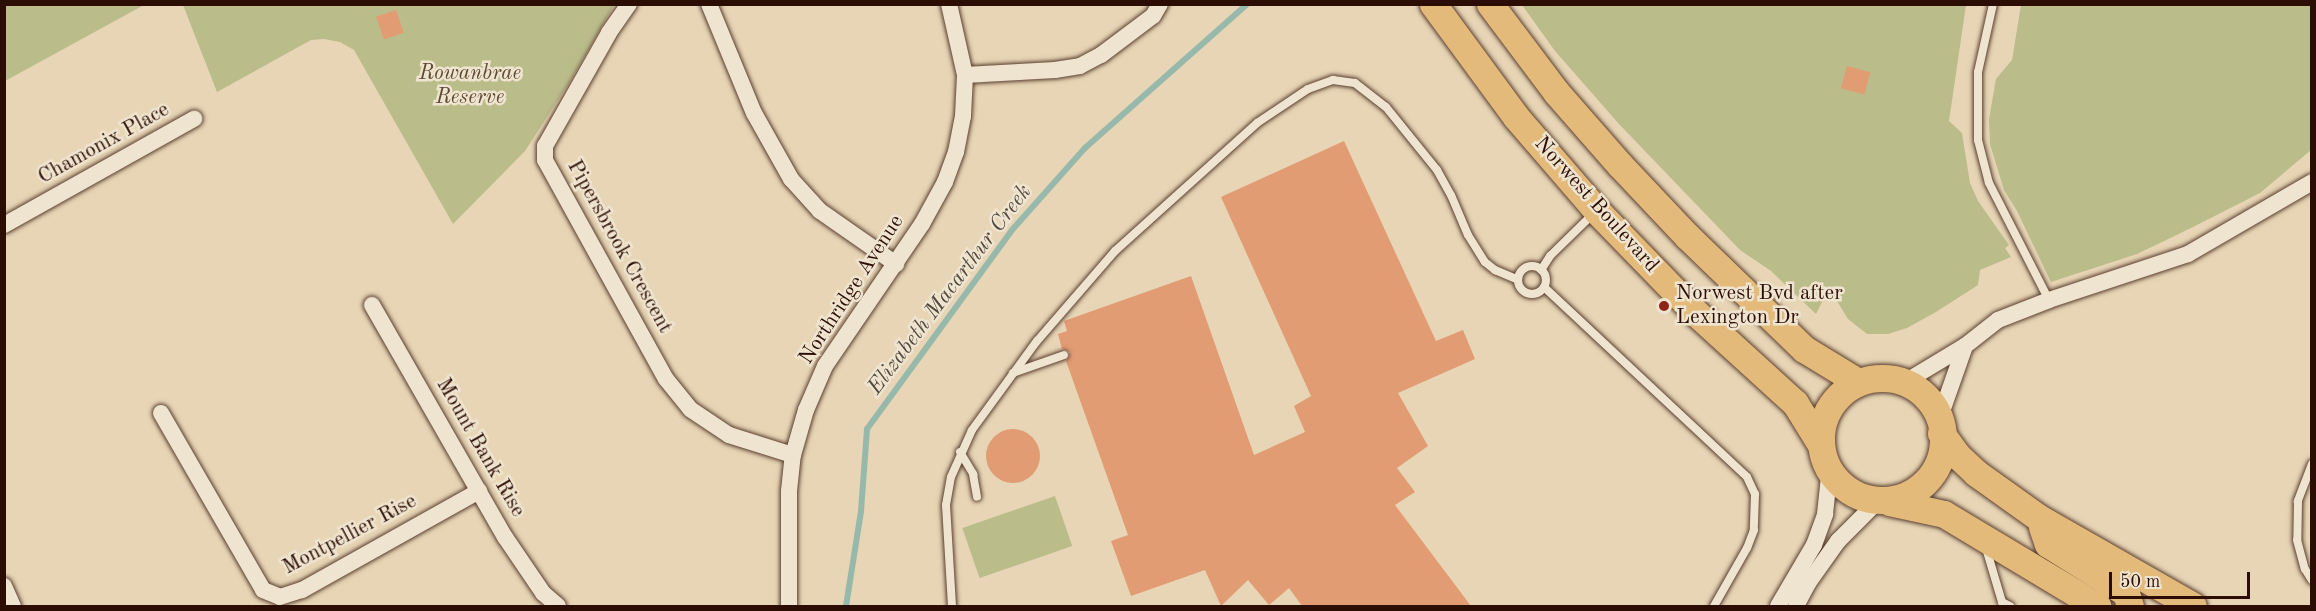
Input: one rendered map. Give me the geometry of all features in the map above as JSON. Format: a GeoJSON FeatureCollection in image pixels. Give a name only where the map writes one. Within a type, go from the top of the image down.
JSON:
{"type":"FeatureCollection","features":[{"type":"Feature","properties":{"kind":"main road","name":"Norwest Boulevard"},"geometry":{"type":"LineString","coordinates":[[1433,4],[1516,117],[1597,211],[1696,314],[1795,402],[1826,456]]}},
{"type":"Feature","properties":{"kind":"main road","name":"Norwest Boulevard"},"geometry":{"type":"LineString","coordinates":[[1490,4],[1556,92],[1687,236],[1804,349],[1858,382]]}},
{"type":"Feature","properties":{"kind":"main road"},"geometry":{"type":"LineString","coordinates":[[2097,606],[1944,514],[1883,501],[1852,490],[1826,456],[1823,421],[1830,405],[1858,382],[1884,377],[1905,382],[1931,403],[1940,425],[1958,456],[1976,473],[2039,518],[2193,606]]}},
{"type":"Feature","properties":{"kind":"main road"},"geometry":{"type":"LineString","coordinates":[[1883,501],[1919,488],[1934,473],[1943,449],[1940,425]]}},
{"type":"Feature","properties":{"kind":"main road"},"geometry":{"type":"LineString","coordinates":[[2039,518],[2048,544],[2126,593],[2130,606]]}},
{"type":"Feature","properties":{"kind":"street","name":"Pipersbrook Crescent"},"geometry":{"type":"LineString","coordinates":[[629,4],[609,33],[545,146],[545,160],[666,379],[690,410],[729,435],[793,455]]}},
{"type":"Feature","properties":{"kind":"street"},"geometry":{"type":"LineString","coordinates":[[709,4],[754,113],[791,179],[820,211],[896,264]]}},
{"type":"Feature","properties":{"kind":"street","name":"Northridge Avenue"},"geometry":{"type":"LineString","coordinates":[[789,606],[789,491],[793,455],[806,410],[825,366],[922,224],[945,182],[956,152],[961,125],[965,75],[950,4]]}},
{"type":"Feature","properties":{"kind":"street"},"geometry":{"type":"LineString","coordinates":[[965,75],[1055,70],[1080,66],[1101,55],[1146,22],[1160,4]]}},
{"type":"Feature","properties":{"kind":"street","name":"Chamonix Place"},"geometry":{"type":"LineString","coordinates":[[4,225],[194,119]]}},
{"type":"Feature","properties":{"kind":"street"},"geometry":{"type":"LineString","coordinates":[[1905,382],[1965,346],[1998,321],[2049,300],[2188,254],[2312,182]]}},
{"type":"Feature","properties":{"kind":"street","name":"Mount Bank Rise"},"geometry":{"type":"LineString","coordinates":[[372,305],[479,491],[543,593],[558,606]]}},
{"type":"Feature","properties":{"kind":"street"},"geometry":{"type":"LineString","coordinates":[[1940,425],[1965,346]]}},
{"type":"Feature","properties":{"kind":"street","name":"Montpellier Rise"},"geometry":{"type":"LineString","coordinates":[[160,413],[262,590],[280,597],[302,590],[479,491]]}},
{"type":"Feature","properties":{"kind":"street"},"geometry":{"type":"LineString","coordinates":[[1779,606],[1814,545],[1825,514],[1826,456]]}},
{"type":"Feature","properties":{"kind":"street"},"geometry":{"type":"LineString","coordinates":[[1796,606],[1809,582],[1838,541],[1883,501]]}},
{"type":"Feature","properties":{"kind":"street"},"geometry":{"type":"LineString","coordinates":[[4,586],[13,606]]}},
{"type":"Feature","properties":{"kind":"lane"},"geometry":{"type":"LineString","coordinates":[[1993,4],[1978,72],[1978,140],[1989,183],[2049,300]]}},
{"type":"Feature","properties":{"kind":"lane"},"geometry":{"type":"LineString","coordinates":[[952,606],[946,505],[951,477],[960,452],[972,430],[1052,322],[1115,251],[1257,123],[1308,89],[1333,80],[1355,83],[1386,107],[1437,170],[1476,250],[1495,270],[1518,280]]}},
{"type":"Feature","properties":{"kind":"lane"},"geometry":{"type":"LineString","coordinates":[[1541,270],[1550,256],[1597,211]]}},
{"type":"Feature","properties":{"kind":"lane"},"geometry":{"type":"LineString","coordinates":[[1533,266],[1541,270],[1546,277],[1544,287],[1539,293],[1529,294],[1521,289],[1518,280],[1524,269],[1533,266]]}},
{"type":"Feature","properties":{"kind":"lane"},"geometry":{"type":"LineString","coordinates":[[1544,287],[1661,399],[1733,461],[1747,477],[1755,494],[1754,530],[1747,548],[1714,606]]}},
{"type":"Feature","properties":{"kind":"lane"},"geometry":{"type":"LineString","coordinates":[[1013,373],[1064,355]]}},
{"type":"Feature","properties":{"kind":"lane"},"geometry":{"type":"LineString","coordinates":[[960,452],[973,474],[977,496]]}},
{"type":"Feature","properties":{"kind":"lane"},"geometry":{"type":"LineString","coordinates":[[2312,464],[2298,501],[2297,540],[2305,569],[2312,579]]}},
{"type":"Feature","properties":{"kind":"lane"},"geometry":{"type":"LineString","coordinates":[[1984,538],[2002,602],[2010,606]]}},
{"type":"Feature","properties":{"kind":"green space"},"geometry":{"type":"Polygon","coordinates":[[[5,4],[144,4],[144,5],[5,81],[5,4]]]}},
{"type":"Feature","properties":{"kind":"green space","name":"Rowanbrae Reserve"},"geometry":{"type":"Polygon","coordinates":[[[183,5],[614,5],[569,83],[525,151],[453,224],[354,50],[340,42],[324,39],[311,40],[217,92],[183,5]]]}},
{"type":"Feature","properties":{"kind":"green space"},"geometry":{"type":"Polygon","coordinates":[[[1522,5],[1966,5],[1949,121],[1962,133],[1970,183],[1978,201],[2009,245],[2005,248],[2011,257],[1980,270],[1978,285],[1936,312],[1907,328],[1888,334],[1867,334],[1848,319],[1829,288],[1816,314],[1771,271],[1740,250],[1619,124],[1555,51],[1522,5]]]}},
{"type":"Feature","properties":{"kind":"green space"},"geometry":{"type":"Polygon","coordinates":[[[2021,5],[2311,5],[2311,150],[2260,193],[2137,254],[2051,282],[2017,211],[2004,190],[1990,144],[1989,119],[1996,79],[2012,60],[2021,5]]]}},
{"type":"Feature","properties":{"kind":"green space"},"geometry":{"type":"Polygon","coordinates":[[[1055,496],[1072,546],[980,578],[962,528],[1055,496]]]}},
{"type":"Feature","properties":{"kind":"building"},"geometry":{"type":"Polygon","coordinates":[[[396,10],[404,33],[384,40],[376,17],[396,10]]]}},
{"type":"Feature","properties":{"kind":"building"},"geometry":{"type":"Polygon","coordinates":[[[1847,66],[1870,72],[1864,94],[1841,88],[1847,66]]]}},
{"type":"Feature","properties":{"kind":"building"},"geometry":{"type":"Polygon","coordinates":[[[1344,141],[1436,341],[1463,330],[1475,359],[1398,393],[1428,446],[1397,468],[1415,492],[1395,505],[1471,606],[1302,606],[1289,588],[1269,605],[1248,580],[1221,606],[1205,570],[1131,596],[1111,541],[1128,535],[1066,361],[1070,352],[1062,349],[1058,334],[1067,331],[1064,321],[1191,276],[1254,455],[1305,432],[1294,406],[1311,396],[1221,197],[1344,141]]]}},
{"type":"Feature","properties":{"kind":"building"},"geometry":{"type":"Polygon","coordinates":[[[1013,429],[1023,431],[1032,437],[1038,446],[1040,456],[1038,466],[1032,475],[1023,481],[1013,483],[1003,481],[994,475],[988,466],[986,456],[988,446],[994,437],[1003,431],[1013,429]]]}},
{"type":"Feature","properties":{"kind":"waterway","name":"Elizabeth Macarthur Creek"},"geometry":{"type":"LineString","coordinates":[[846,606],[861,511],[867,429],[1012,230],[1085,148],[1247,4]]}},
{"type":"Feature","properties":{"kind":"place","name":"Norwest Bvd after Lexington Dr"},"geometry":{"type":"Point","coordinates":[1664,306]}}]}
